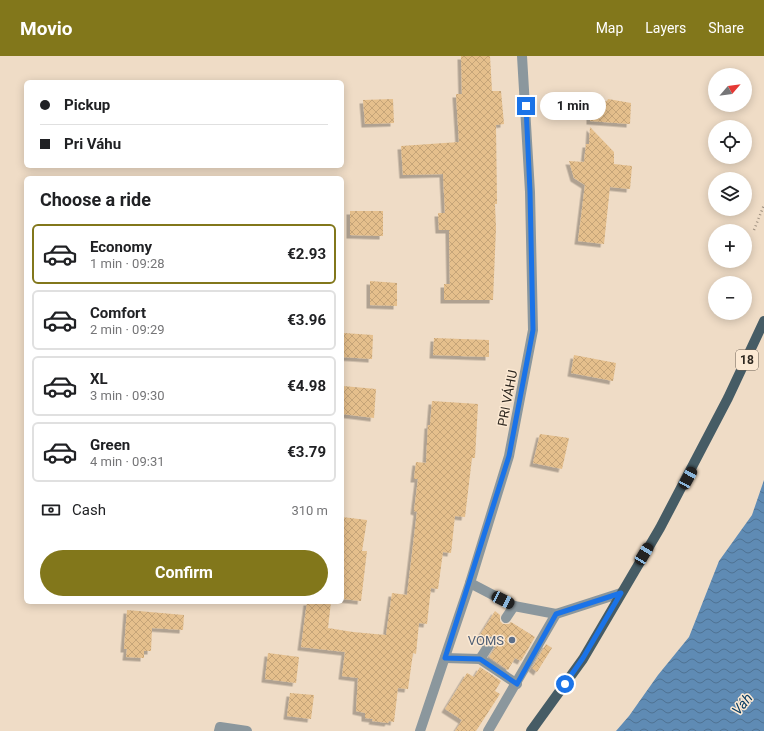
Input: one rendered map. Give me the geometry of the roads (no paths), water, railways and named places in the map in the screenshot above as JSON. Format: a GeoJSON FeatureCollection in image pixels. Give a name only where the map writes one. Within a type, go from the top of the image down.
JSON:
{"type":"FeatureCollection","features":[{"type":"Feature","properties":{"kind":"main road","name":"18"},"geometry":{"type":"LineString","coordinates":[[531,731],[583,658],[695,465],[764,321]]}},
{"type":"Feature","properties":{"kind":"street","name":"PRI VÁHU"},"geometry":{"type":"LineString","coordinates":[[420,731],[470,583],[509,456],[533,330],[530,192],[522,56]]}},
{"type":"Feature","properties":{"kind":"street"},"geometry":{"type":"LineString","coordinates":[[470,583],[514,606],[556,614],[621,593]]}},
{"type":"Feature","properties":{"kind":"street"},"geometry":{"type":"LineString","coordinates":[[506,618],[514,606]]}},
{"type":"Feature","properties":{"kind":"street"},"geometry":{"type":"LineString","coordinates":[[488,731],[517,684],[556,614]]}},
{"type":"Feature","properties":{"kind":"street"},"geometry":{"type":"LineString","coordinates":[[480,659],[491,642]]}},
{"type":"Feature","properties":{"kind":"street"},"geometry":{"type":"LineString","coordinates":[[445,658],[480,659],[517,684]]}},
{"type":"Feature","properties":{"kind":"street"},"geometry":{"type":"LineString","coordinates":[[220,731],[220,726],[247,731]]}},
{"type":"Feature","properties":{"kind":"water","name":"Váh"},"geometry":{"type":"Polygon","coordinates":[[[764,480],[764,731],[616,731],[689,637],[719,561],[752,515],[764,480]]]}},
{"type":"Feature","properties":{"kind":"place","name":"VOMS"},"geometry":{"type":"Point","coordinates":[512,640]}}]}
